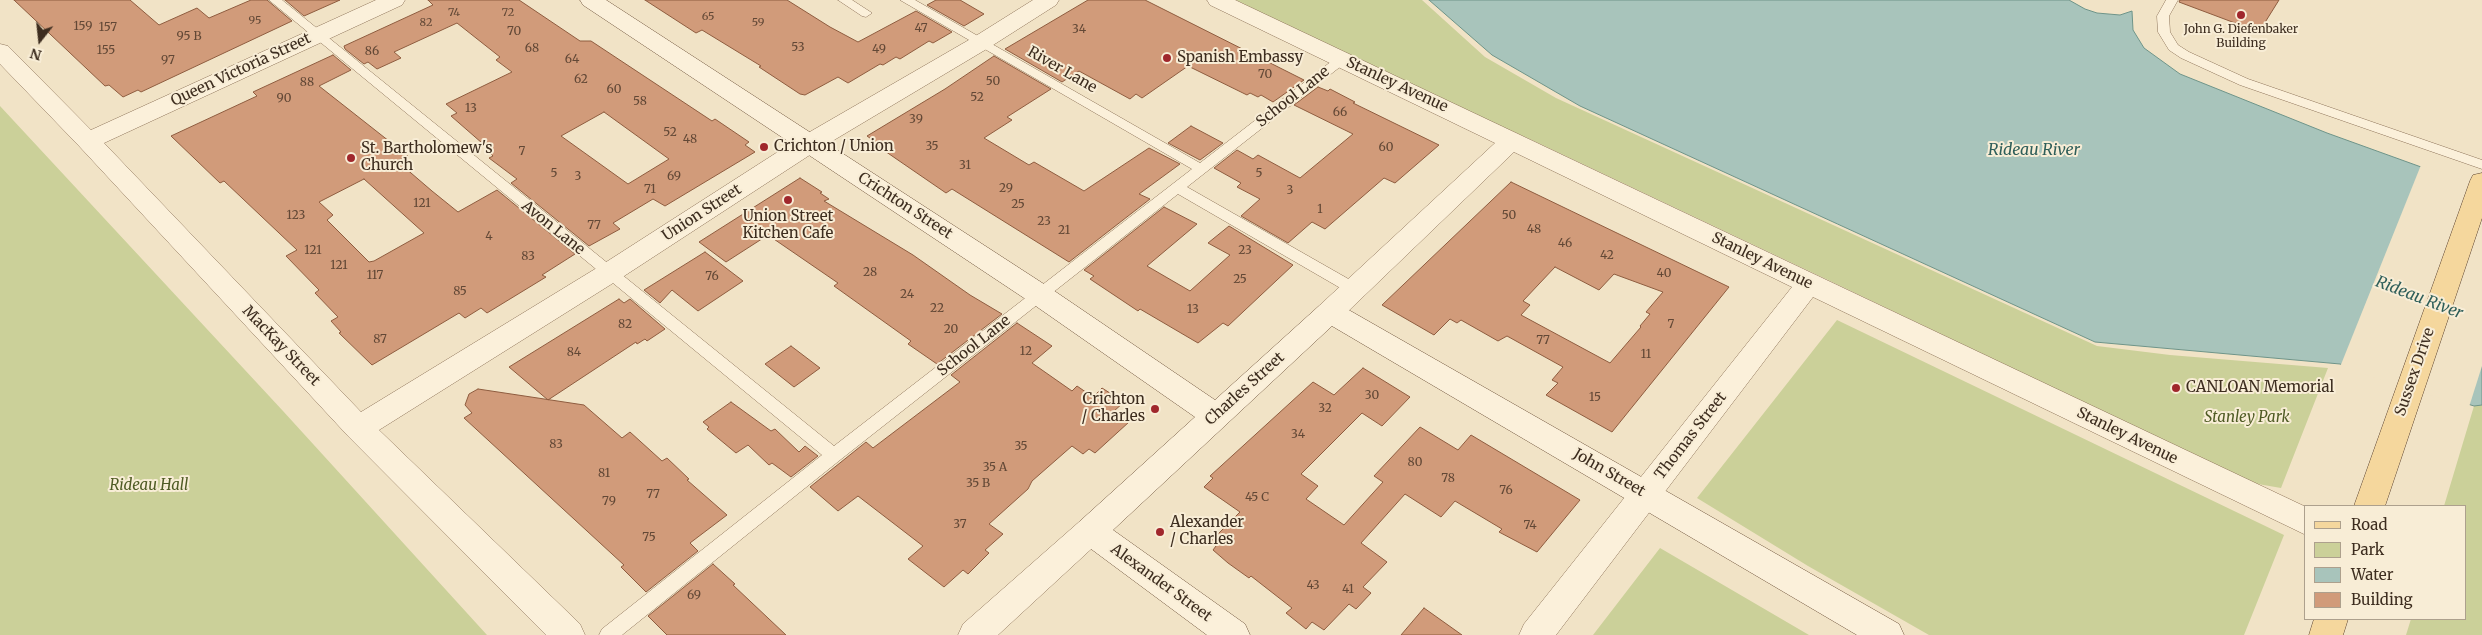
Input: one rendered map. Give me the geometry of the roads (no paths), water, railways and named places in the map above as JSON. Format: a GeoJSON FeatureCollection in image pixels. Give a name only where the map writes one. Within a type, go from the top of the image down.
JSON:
{"type":"FeatureCollection","features":[{"type":"Feature","properties":{"kind":"main road","name":"Sussex Drive"},"geometry":{"type":"LineString","coordinates":[[2369,505],[2481,178]]}},
{"type":"Feature","properties":{"kind":"main road"},"geometry":{"type":"LineString","coordinates":[[2326,635],[2331,620]]}},
{"type":"Feature","properties":{"kind":"street","name":"Queen Victoria Street"},"geometry":{"type":"LineString","coordinates":[[88,141],[394,0]]}},
{"type":"Feature","properties":{"kind":"street","name":"Crichton Street"},"geometry":{"type":"LineString","coordinates":[[591,0],[1040,295],[1216,416]]}},
{"type":"Feature","properties":{"kind":"street","name":"Union Street"},"geometry":{"type":"LineString","coordinates":[[358,428],[609,273],[810,144],[982,42],[1048,0]]}},
{"type":"Feature","properties":{"kind":"street","name":"Stanley Avenue"},"geometry":{"type":"LineString","coordinates":[[1218,0],[2304,521]]}},
{"type":"Feature","properties":{"kind":"street","name":"MacKay Street"},"geometry":{"type":"LineString","coordinates":[[0,51],[88,141],[358,428],[568,635]]}},
{"type":"Feature","properties":{"kind":"street","name":"Charles Street"},"geometry":{"type":"LineString","coordinates":[[975,635],[1330,312],[1513,140]]}},
{"type":"Feature","properties":{"kind":"street","name":"Thomas Street"},"geometry":{"type":"LineString","coordinates":[[1536,635],[1809,284]]}},
{"type":"Feature","properties":{"kind":"street","name":"John Street"},"geometry":{"type":"LineString","coordinates":[[1330,312],[1887,635]]}},
{"type":"Feature","properties":{"kind":"street","name":"Alexander Street"},"geometry":{"type":"LineString","coordinates":[[1090,531],[1233,635]]}},
{"type":"Feature","properties":{"kind":"lane","name":"Avon Lane"},"geometry":{"type":"LineString","coordinates":[[275,0],[315,35],[834,455]]}},
{"type":"Feature","properties":{"kind":"lane"},"geometry":{"type":"LineString","coordinates":[[844,0],[866,13]]}},
{"type":"Feature","properties":{"kind":"lane","name":"River Lane"},"geometry":{"type":"LineString","coordinates":[[906,0],[1201,169]]}},
{"type":"Feature","properties":{"kind":"lane"},"geometry":{"type":"LineString","coordinates":[[2172,0],[2163,16],[2164,32],[2173,46],[2185,55],[2244,82],[2481,178]]}},
{"type":"Feature","properties":{"kind":"lane","name":"School Lane"},"geometry":{"type":"LineString","coordinates":[[608,635],[834,455],[1341,60]]}},
{"type":"Feature","properties":{"kind":"lane"},"geometry":{"type":"LineString","coordinates":[[1179,188],[1354,289]]}},
{"type":"Feature","properties":{"kind":"water","name":"Rideau River"},"geometry":{"type":"Polygon","coordinates":[[[1429,0],[2069,0],[2097,13],[2120,15],[2132,11],[2133,30],[2144,48],[2180,74],[2327,133],[2482,189],[2482,405],[2474,406],[2340,364],[2095,342],[1580,106],[1492,55],[1429,0]]]}},
{"type":"Feature","properties":{"kind":"place","name":"John G. Diefenbaker Building"},"geometry":{"type":"Point","coordinates":[2241,15]}},
{"type":"Feature","properties":{"kind":"place","name":"Spanish Embassy"},"geometry":{"type":"Point","coordinates":[1167,58]}},
{"type":"Feature","properties":{"kind":"place","name":"Crichton / Union"},"geometry":{"type":"Point","coordinates":[764,147]}},
{"type":"Feature","properties":{"kind":"place","name":"St. Bartholomew's Church"},"geometry":{"type":"Point","coordinates":[351,158]}},
{"type":"Feature","properties":{"kind":"place","name":"Union Street Kitchen Cafe"},"geometry":{"type":"Point","coordinates":[788,200]}},
{"type":"Feature","properties":{"kind":"place","name":"CANLOAN Memorial"},"geometry":{"type":"Point","coordinates":[2176,388]}},
{"type":"Feature","properties":{"kind":"place","name":"Crichton / Charles"},"geometry":{"type":"Point","coordinates":[1155,409]}},
{"type":"Feature","properties":{"kind":"place","name":"Alexander / Charles"},"geometry":{"type":"Point","coordinates":[1160,532]}},
{"type":"Feature","properties":{"kind":"park label","name":"Stanley Park"},"geometry":{"type":"Point","coordinates":[2247,418]}},
{"type":"Feature","properties":{"kind":"park label","name":"Rideau Hall"},"geometry":{"type":"Point","coordinates":[149,486]}}]}
